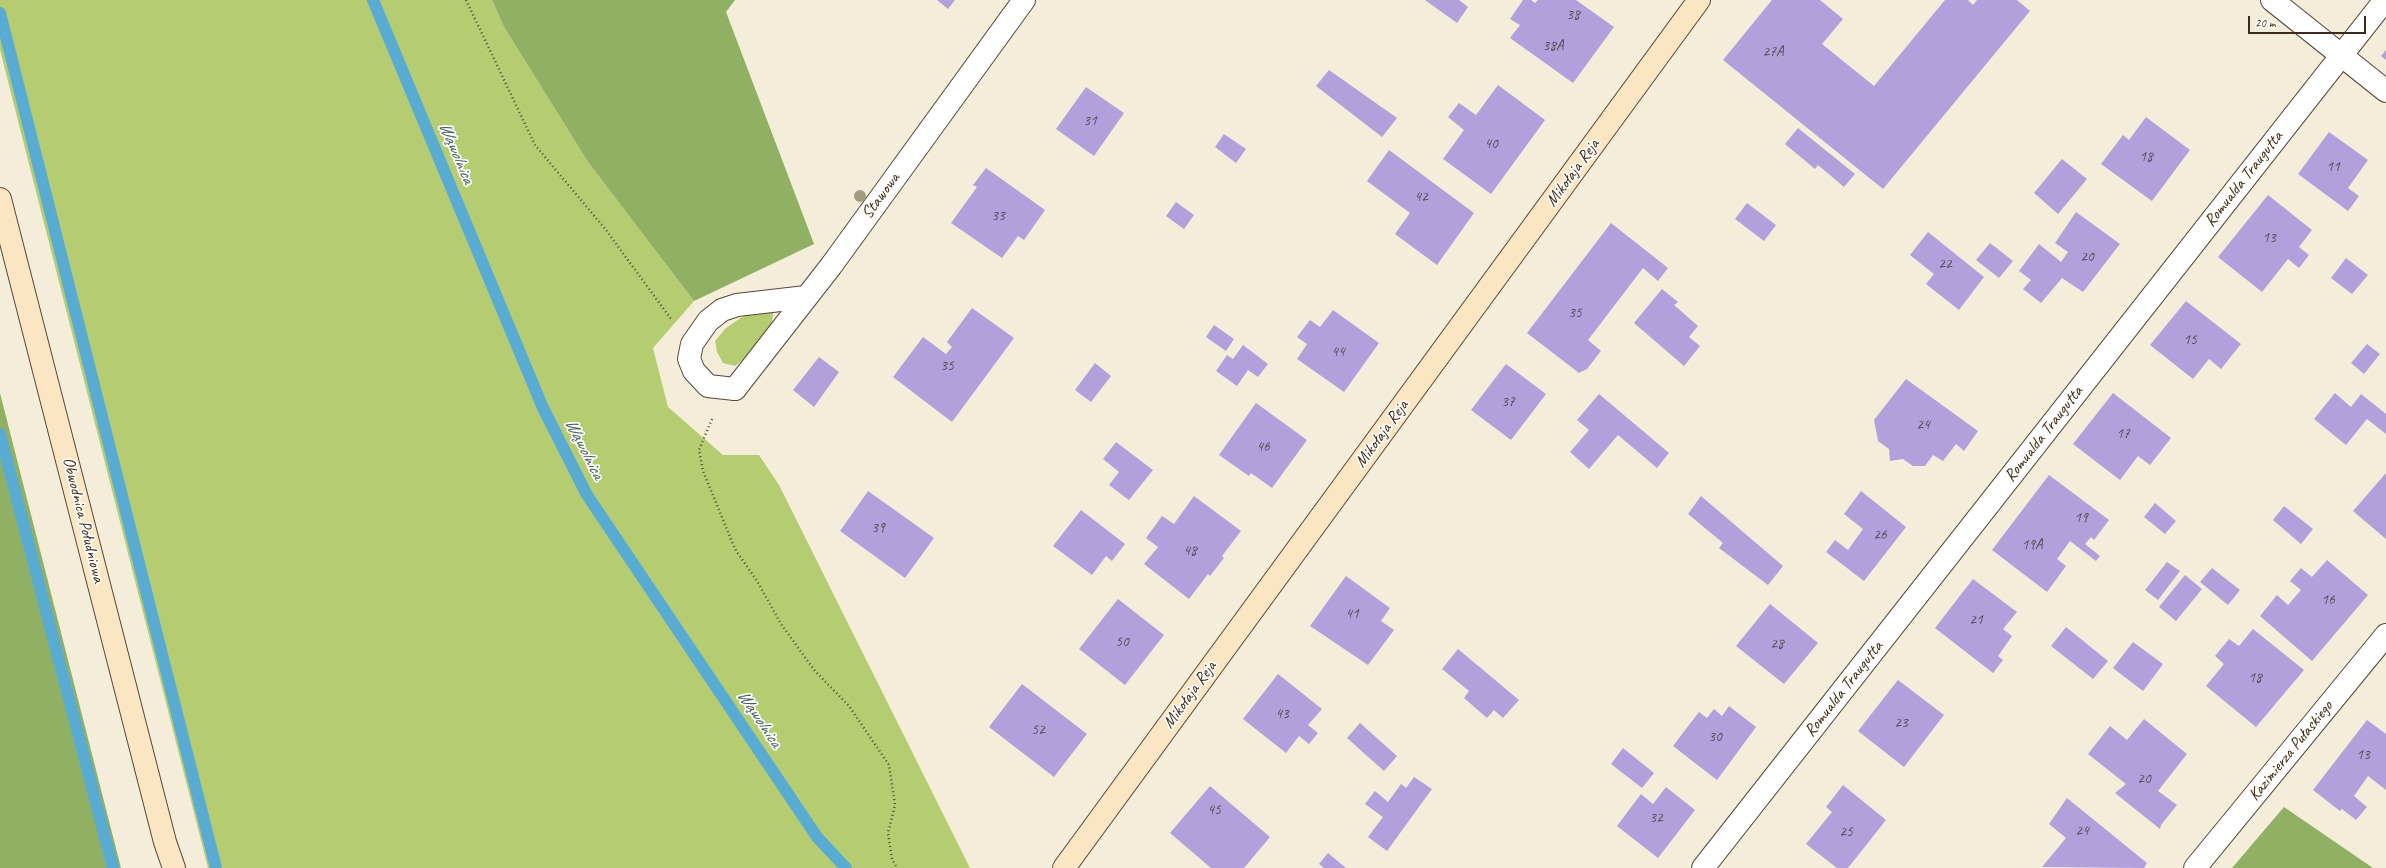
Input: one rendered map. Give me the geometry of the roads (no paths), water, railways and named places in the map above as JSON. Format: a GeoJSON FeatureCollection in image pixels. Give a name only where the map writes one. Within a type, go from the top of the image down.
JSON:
{"type":"FeatureCollection","features":[{"type":"Feature","properties":{"kind":"street","name":"Stawowa"},"geometry":{"type":"LineString","coordinates":[[806,297],[737,305],[722,310],[708,321],[692,344],[689,359],[694,371],[708,386],[734,389],[806,297],[1024,0]]}},
{"type":"Feature","properties":{"kind":"street","name":"Mikołaja Reja"},"geometry":{"type":"LineString","coordinates":[[1064,868],[1699,0]]}},
{"type":"Feature","properties":{"kind":"street"},"geometry":{"type":"LineString","coordinates":[[2272,0],[2386,91]]}},
{"type":"Feature","properties":{"kind":"street","name":"Romualda Traugutta"},"geometry":{"type":"LineString","coordinates":[[1703,868],[2341,54],[2385,0]]}},
{"type":"Feature","properties":{"kind":"street","name":"Obwodnica Południowa"},"geometry":{"type":"LineString","coordinates":[[0,199],[165,842]]}},
{"type":"Feature","properties":{"kind":"street","name":"Kazimierza Pułaskiego"},"geometry":{"type":"LineString","coordinates":[[2195,868],[2386,635]]}},
{"type":"Feature","properties":{"kind":"street"},"geometry":{"type":"LineString","coordinates":[[165,842],[170,868]]}},
{"type":"Feature","properties":{"kind":"street"},"geometry":{"type":"LineString","coordinates":[[165,842],[174,868]]}},
{"type":"Feature","properties":{"kind":"waterway","name":"Wąwolnica"},"geometry":{"type":"LineString","coordinates":[[373,0],[543,408],[587,495],[817,837],[846,868]]}},
{"type":"Feature","properties":{"kind":"waterway"},"geometry":{"type":"LineString","coordinates":[[0,13],[216,868]]}},
{"type":"Feature","properties":{"kind":"waterway"},"geometry":{"type":"LineString","coordinates":[[0,434],[113,868]]}}]}
